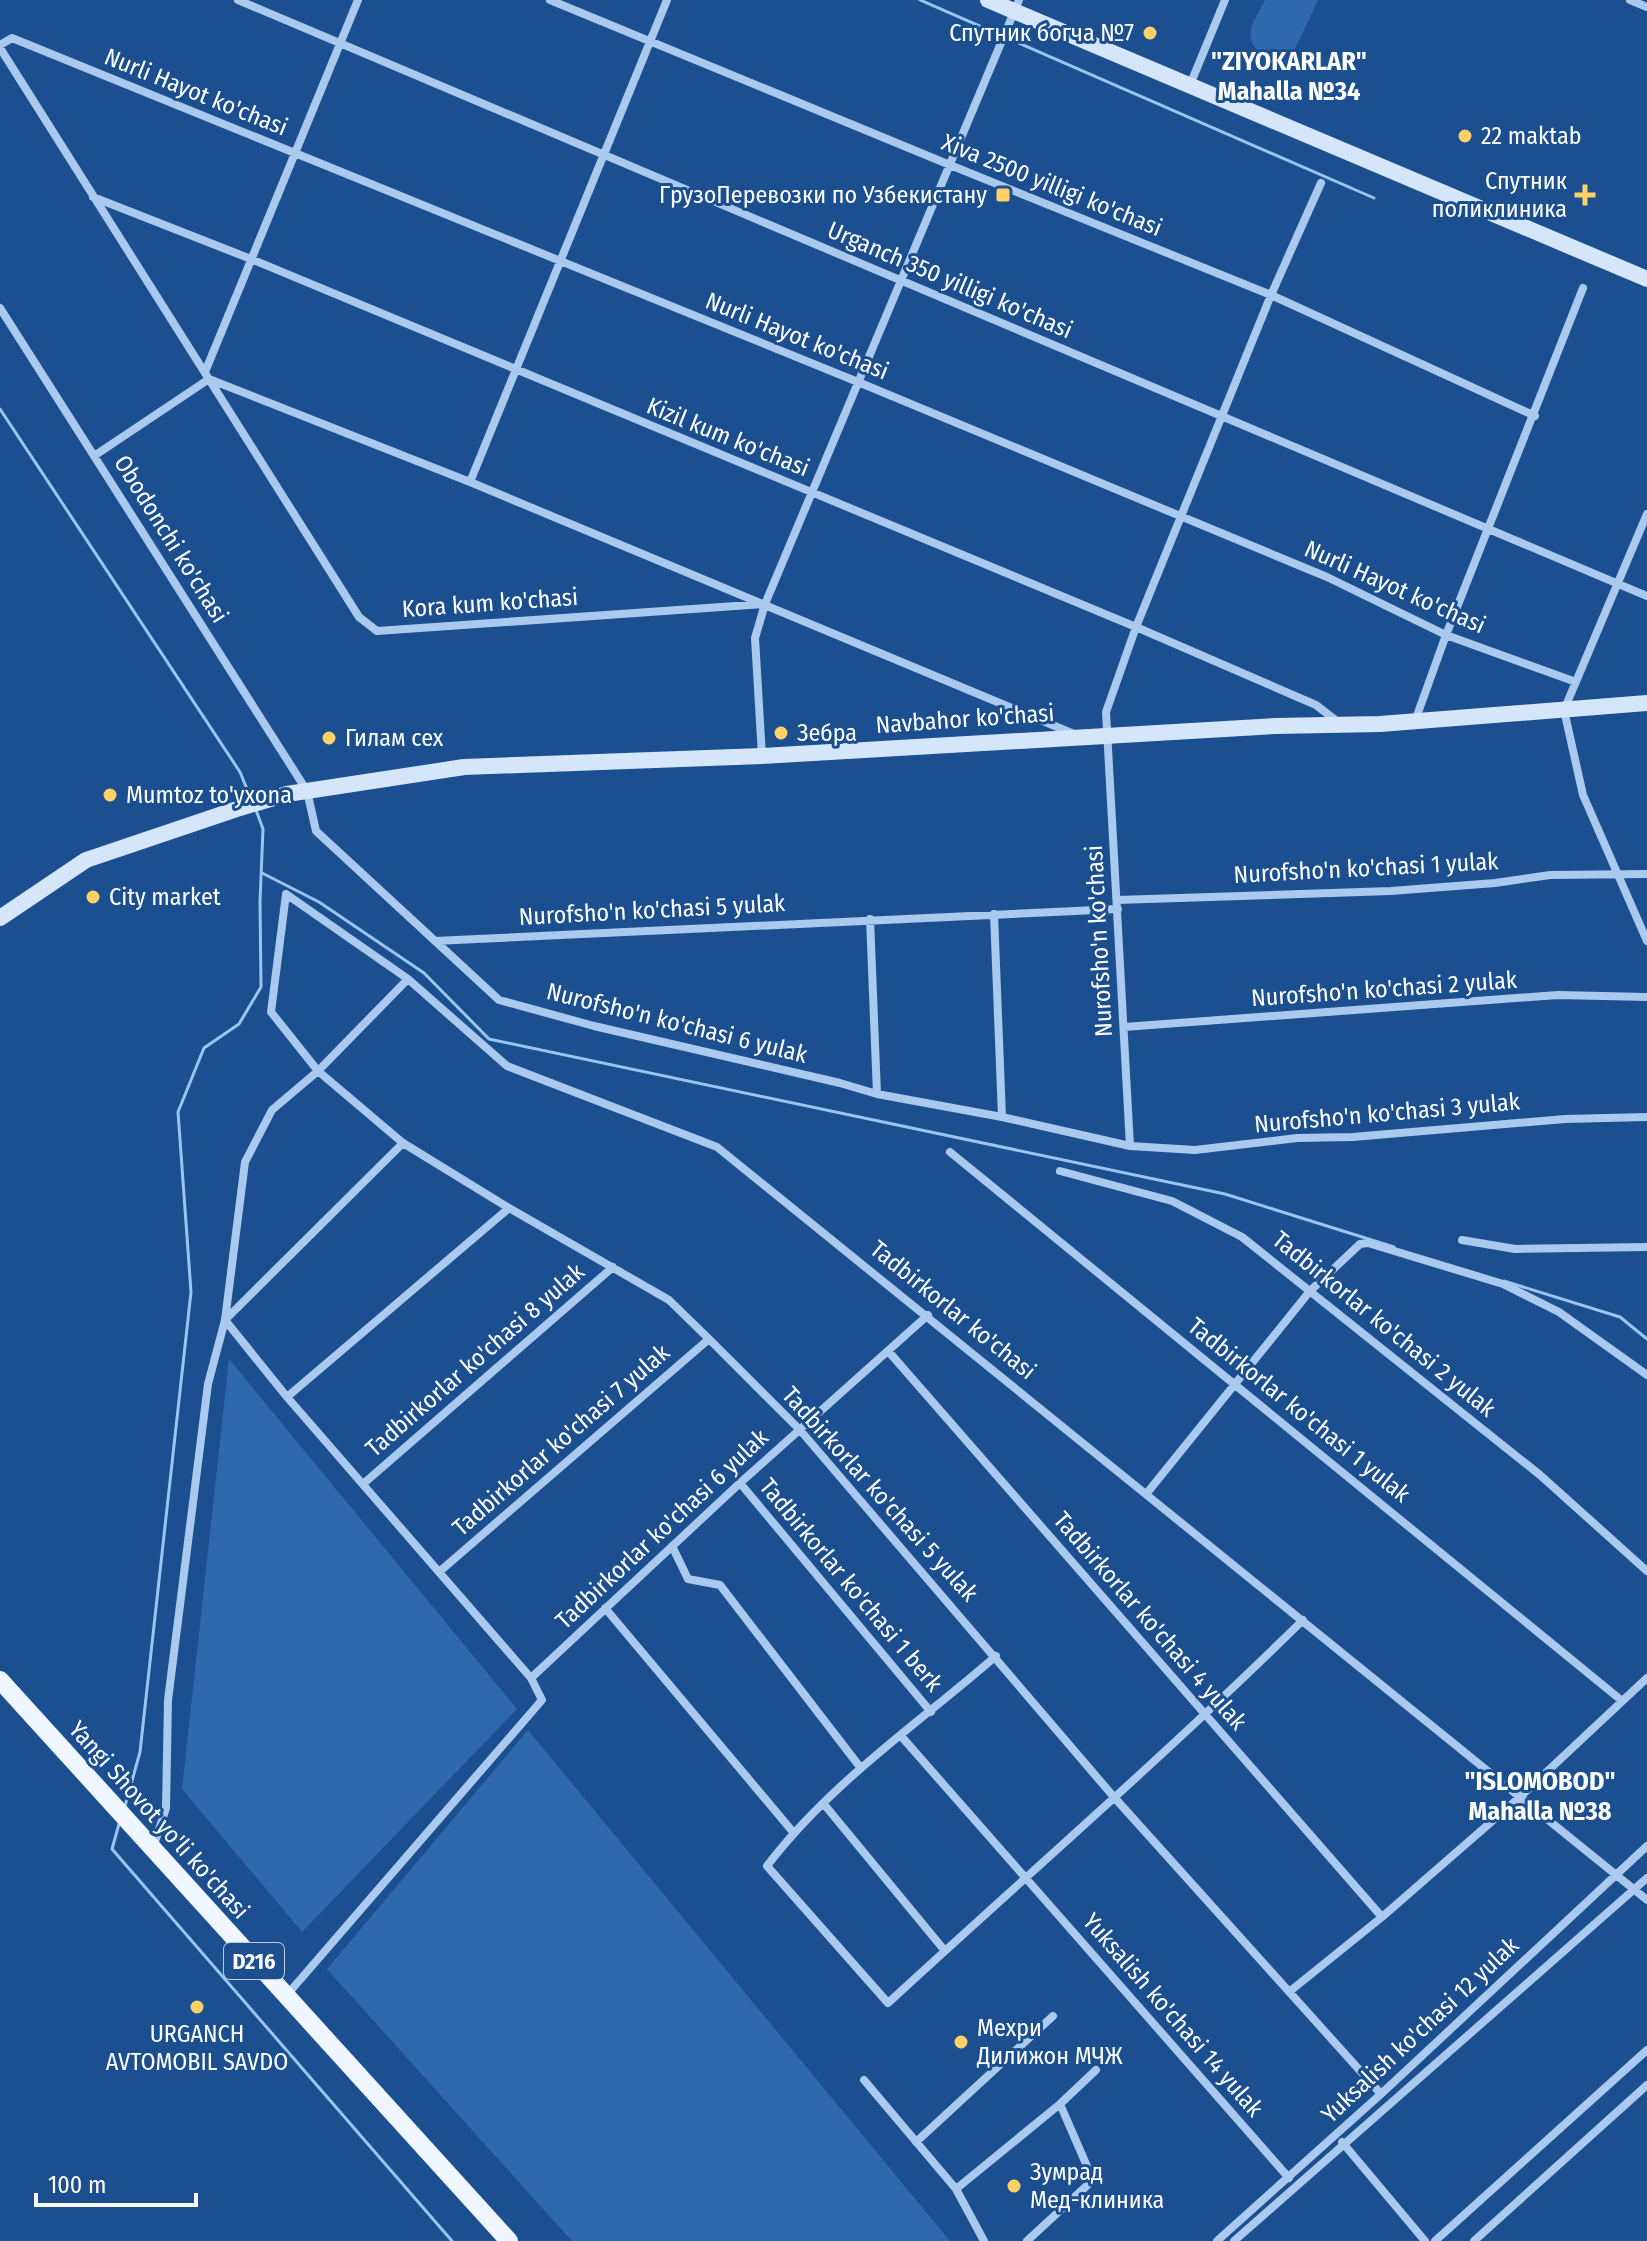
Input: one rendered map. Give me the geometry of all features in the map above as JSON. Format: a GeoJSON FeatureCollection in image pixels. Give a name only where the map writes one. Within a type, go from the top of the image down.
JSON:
{"type":"FeatureCollection","features":[{"type":"Feature","properties":{"kind":"main road"},"geometry":{"type":"LineString","coordinates":[[988,0],[1017,6],[1190,85],[1647,279]]}},
{"type":"Feature","properties":{"kind":"main road","name":"Navbahor ko'chasi"},"geometry":{"type":"LineString","coordinates":[[0,918],[86,860],[240,808],[287,794],[464,767],[762,756],[1108,734],[1415,722],[1647,703]]}},
{"type":"Feature","properties":{"kind":"main road","name":"Yangi Shovot yo'li ko'chasi"},"geometry":{"type":"LineString","coordinates":[[0,1680],[509,2241]]}},
{"type":"Feature","properties":{"kind":"street","name":"Urganch 350 yilligi ko'chasi"},"geometry":{"type":"LineString","coordinates":[[238,0],[1647,596]]}},
{"type":"Feature","properties":{"kind":"street"},"geometry":{"type":"LineString","coordinates":[[94,456],[207,376],[251,259],[358,0]]}},
{"type":"Feature","properties":{"kind":"street","name":"Xiva 2500 yilligi ko'chasi"},"geometry":{"type":"LineString","coordinates":[[550,0],[1271,295],[1535,416]]}},
{"type":"Feature","properties":{"kind":"street"},"geometry":{"type":"LineString","coordinates":[[470,482],[667,0]]}},
{"type":"Feature","properties":{"kind":"street"},"geometry":{"type":"LineString","coordinates":[[1190,85],[1225,0]]}},
{"type":"Feature","properties":{"kind":"street"},"geometry":{"type":"LineString","coordinates":[[1630,0],[1647,7]]}},
{"type":"Feature","properties":{"kind":"street"},"geometry":{"type":"LineString","coordinates":[[762,756],[755,638],[765,604],[1017,6]]}},
{"type":"Feature","properties":{"kind":"street","name":"Nurli Hayot ko'chasi"},"geometry":{"type":"LineString","coordinates":[[0,46],[12,38],[858,382],[1327,577],[1446,635],[1576,682]]}},
{"type":"Feature","properties":{"kind":"street","name":"Kora kum ko'chasi"},"geometry":{"type":"LineString","coordinates":[[0,46],[359,617],[377,631],[765,604]]}},
{"type":"Feature","properties":{"kind":"street","name":"Nurofsho'n ko'chasi"},"geometry":{"type":"LineString","coordinates":[[1130,1146],[1106,712],[1136,627],[1221,417],[1321,183]]}},
{"type":"Feature","properties":{"kind":"street","name":"Kizil kum ko'chasi"},"geometry":{"type":"LineString","coordinates":[[93,197],[251,259],[1136,627],[1316,705],[1342,725]]}},
{"type":"Feature","properties":{"kind":"street"},"geometry":{"type":"LineString","coordinates":[[1415,722],[1446,635],[1583,288]]}},
{"type":"Feature","properties":{"kind":"street","name":"Obodonchi ko'chasi"},"geometry":{"type":"LineString","coordinates":[[0,308],[307,791]]}},
{"type":"Feature","properties":{"kind":"street","name":"Kora kum ko'chasi"},"geometry":{"type":"LineString","coordinates":[[207,376],[470,482],[1078,736]]}},
{"type":"Feature","properties":{"kind":"street"},"geometry":{"type":"LineString","coordinates":[[1647,514],[1564,710],[1583,795],[1647,941]]}},
{"type":"Feature","properties":{"kind":"street","name":"Nurofsho'n ko'chasi 6 yulak"},"geometry":{"type":"LineString","coordinates":[[307,791],[316,831],[499,1000],[877,1094],[1002,1117],[1130,1146]]}},
{"type":"Feature","properties":{"kind":"street","name":"Nurofsho'n ko'chasi 1 yulak"},"geometry":{"type":"LineString","coordinates":[[1117,905],[1391,891],[1495,883],[1550,875],[1647,874]]}},
{"type":"Feature","properties":{"kind":"street","name":"Tadbirkorlar ko'chasi"},"geometry":{"type":"LineString","coordinates":[[271,1012],[286,894],[408,979],[507,1066],[717,1147],[1647,1900]]}},
{"type":"Feature","properties":{"kind":"street","name":"Nurofsho'n ko'chasi 5 yulak"},"geometry":{"type":"LineString","coordinates":[[435,941],[994,914],[1117,905]]}},
{"type":"Feature","properties":{"kind":"street"},"geometry":{"type":"LineString","coordinates":[[994,914],[1002,1117]]}},
{"type":"Feature","properties":{"kind":"street"},"geometry":{"type":"LineString","coordinates":[[870,919],[877,1094]]}},
{"type":"Feature","properties":{"kind":"street"},"geometry":{"type":"LineString","coordinates":[[153,1849],[166,1808],[168,1700],[208,1384],[225,1320],[245,1162],[272,1110],[318,1071],[408,979]]}},
{"type":"Feature","properties":{"kind":"street","name":"Nurofsho'n ko'chasi 2 yulak"},"geometry":{"type":"LineString","coordinates":[[1124,1027],[1558,995],[1647,997]]}},
{"type":"Feature","properties":{"kind":"street","name":"Tadbirkorlar ko'chasi 5 yulak"},"geometry":{"type":"LineString","coordinates":[[271,1012],[318,1071],[403,1143],[669,1300],[800,1430],[1113,1796],[1381,2094]]}},
{"type":"Feature","properties":{"kind":"street","name":"Nurofsho'n ko'chasi 3 yulak"},"geometry":{"type":"LineString","coordinates":[[1130,1146],[1195,1150],[1297,1138],[1353,1137],[1565,1119],[1647,1117]]}},
{"type":"Feature","properties":{"kind":"street"},"geometry":{"type":"LineString","coordinates":[[225,1320],[403,1143]]}},
{"type":"Feature","properties":{"kind":"street","name":"Tadbirkorlar ko'chasi 1 yulak"},"geometry":{"type":"LineString","coordinates":[[950,1152],[1621,1700]]}},
{"type":"Feature","properties":{"kind":"street","name":"Tadbirkorlar ko'chasi 2 yulak"},"geometry":{"type":"LineString","coordinates":[[1060,1171],[1172,1201],[1242,1237],[1540,1475],[1647,1571]]}},
{"type":"Feature","properties":{"kind":"street"},"geometry":{"type":"LineString","coordinates":[[287,1397],[509,1208]]}},
{"type":"Feature","properties":{"kind":"street"},"geometry":{"type":"LineString","coordinates":[[1462,1240],[1515,1249],[1647,1247]]}},
{"type":"Feature","properties":{"kind":"street"},"geometry":{"type":"LineString","coordinates":[[1147,1493],[1310,1291],[1360,1244],[1368,1243],[1503,1284],[1559,1312],[1647,1375]]}},
{"type":"Feature","properties":{"kind":"street","name":"Tadbirkorlar ko'chasi 8 yulak"},"geometry":{"type":"LineString","coordinates":[[363,1484],[613,1267]]}},
{"type":"Feature","properties":{"kind":"street","name":"Tadbirkorlar ko'chasi 6 yulak"},"geometry":{"type":"LineString","coordinates":[[531,1678],[740,1483],[928,1315]]}},
{"type":"Feature","properties":{"kind":"street"},"geometry":{"type":"LineString","coordinates":[[225,1320],[287,1397],[531,1678],[542,1700],[286,1996]]}},
{"type":"Feature","properties":{"kind":"street","name":"Tadbirkorlar ko'chasi 7 yulak"},"geometry":{"type":"LineString","coordinates":[[439,1572],[709,1339]]}},
{"type":"Feature","properties":{"kind":"street","name":"Tadbirkorlar ko'chasi 4 yulak"},"geometry":{"type":"LineString","coordinates":[[889,1352],[1382,1917]]}},
{"type":"Feature","properties":{"kind":"street","name":"Tadbirkorlar ko'chasi 1 berk"},"geometry":{"type":"LineString","coordinates":[[740,1483],[931,1712]]}},
{"type":"Feature","properties":{"kind":"street"},"geometry":{"type":"LineString","coordinates":[[672,1546],[688,1579],[720,1585],[860,1767]]}},
{"type":"Feature","properties":{"kind":"street"},"geometry":{"type":"LineString","coordinates":[[605,1608],[793,1832]]}},
{"type":"Feature","properties":{"kind":"street"},"geometry":{"type":"LineString","coordinates":[[996,1656],[860,1767],[793,1832],[767,1866],[888,2003],[1113,1796],[1206,1716],[1303,1620]]}},
{"type":"Feature","properties":{"kind":"street"},"geometry":{"type":"LineString","coordinates":[[1289,1992],[1382,1917],[1521,1796],[1647,1678]]}},
{"type":"Feature","properties":{"kind":"street","name":"Yuksalish ko'chasi 14 yulak"},"geometry":{"type":"LineString","coordinates":[[901,1736],[1289,2178]]}},
{"type":"Feature","properties":{"kind":"street"},"geometry":{"type":"LineString","coordinates":[[823,1803],[945,1951]]}},
{"type":"Feature","properties":{"kind":"street","name":"Yuksalish ko'chasi 12 yulak"},"geometry":{"type":"LineString","coordinates":[[1217,2241],[1381,2094],[1647,1846]]}},
{"type":"Feature","properties":{"kind":"street","name":"Yuksalish ko'chasi 12 yulak"},"geometry":{"type":"LineString","coordinates":[[1234,2241],[1647,1878]]}},
{"type":"Feature","properties":{"kind":"street"},"geometry":{"type":"LineString","coordinates":[[916,2142],[1053,2016]]}},
{"type":"Feature","properties":{"kind":"street"},"geometry":{"type":"LineString","coordinates":[[1435,2241],[1647,2050]]}},
{"type":"Feature","properties":{"kind":"street"},"geometry":{"type":"LineString","coordinates":[[956,2189],[1060,2104],[1096,2070]]}},
{"type":"Feature","properties":{"kind":"street"},"geometry":{"type":"LineString","coordinates":[[864,2080],[956,2189],[984,2241]]}},
{"type":"Feature","properties":{"kind":"street"},"geometry":{"type":"LineString","coordinates":[[1474,2241],[1647,2085]]}},
{"type":"Feature","properties":{"kind":"street"},"geometry":{"type":"LineString","coordinates":[[1027,2241],[1093,2180],[1060,2104]]}},
{"type":"Feature","properties":{"kind":"street"},"geometry":{"type":"LineString","coordinates":[[1335,2136],[1425,2241]]}},
{"type":"Feature","properties":{"kind":"shaded area"},"geometry":{"type":"Polygon","coordinates":[[[1265,0],[1318,0],[1295,49],[1288,53],[1273,56],[1259,51],[1254,45],[1251,29],[1265,0]]]}},
{"type":"Feature","properties":{"kind":"shaded area"},"geometry":{"type":"Polygon","coordinates":[[[229,1359],[517,1709],[302,1932],[182,1789],[229,1359]]]}},
{"type":"Feature","properties":{"kind":"shaded area"},"geometry":{"type":"Polygon","coordinates":[[[528,1730],[950,2241],[572,2241],[327,1969],[528,1730]]]}},
{"type":"Feature","properties":{"kind":"waterway"},"geometry":{"type":"LineString","coordinates":[[920,0],[1374,198]]}},
{"type":"Feature","properties":{"kind":"waterway"},"geometry":{"type":"LineString","coordinates":[[0,409],[240,772],[251,799]]}},
{"type":"Feature","properties":{"kind":"waterway"},"geometry":{"type":"LineString","coordinates":[[125,1806],[140,1752],[191,1292],[178,1112],[204,1048],[239,1024],[261,987],[263,829],[256,810]]}},
{"type":"Feature","properties":{"kind":"waterway"},"geometry":{"type":"LineString","coordinates":[[262,873],[319,902],[424,973],[489,1039],[1225,1194],[1394,1247]]}},
{"type":"Feature","properties":{"kind":"waterway"},"geometry":{"type":"LineString","coordinates":[[1504,1281],[1620,1317],[1647,1339]]}},
{"type":"Feature","properties":{"kind":"waterway"},"geometry":{"type":"LineString","coordinates":[[119,1824],[112,1849],[452,2241]]}},
{"type":"Feature","properties":{"kind":"place","name":"Спутник богча №7"},"geometry":{"type":"Point","coordinates":[1150,33]}},
{"type":"Feature","properties":{"kind":"place","name":"22 maktab"},"geometry":{"type":"Point","coordinates":[1465,136]}},
{"type":"Feature","properties":{"kind":"place","name":"ГрузоПеревозки по Узбекистану"},"geometry":{"type":"Point","coordinates":[1003,195]}},
{"type":"Feature","properties":{"kind":"place","name":"Спутник поликлиника"},"geometry":{"type":"Point","coordinates":[1585,195]}},
{"type":"Feature","properties":{"kind":"place","name":"Зебра"},"geometry":{"type":"Point","coordinates":[781,733]}},
{"type":"Feature","properties":{"kind":"place","name":"Гилам сех"},"geometry":{"type":"Point","coordinates":[329,738]}},
{"type":"Feature","properties":{"kind":"place","name":"Mumtoz to'yxona"},"geometry":{"type":"Point","coordinates":[110,795]}},
{"type":"Feature","properties":{"kind":"place","name":"City market"},"geometry":{"type":"Point","coordinates":[93,897]}},
{"type":"Feature","properties":{"kind":"place","name":"URGANCH AVTOMOBIL SAVDO"},"geometry":{"type":"Point","coordinates":[197,2007]}},
{"type":"Feature","properties":{"kind":"place","name":"Мехри Дилижон МЧЖ"},"geometry":{"type":"Point","coordinates":[961,2042]}},
{"type":"Feature","properties":{"kind":"place","name":"Зумрад Мед-клиника"},"geometry":{"type":"Point","coordinates":[1014,2186]}},
{"type":"Feature","properties":{"kind":"district","name":"\"ZIYOKARLAR\" Mahalla №34"},"geometry":{"type":"Point","coordinates":[1289,76]}},
{"type":"Feature","properties":{"kind":"district","name":"\"ISLOMOBOD\" Mahalla №38"},"geometry":{"type":"Point","coordinates":[1540,1796]}}]}
